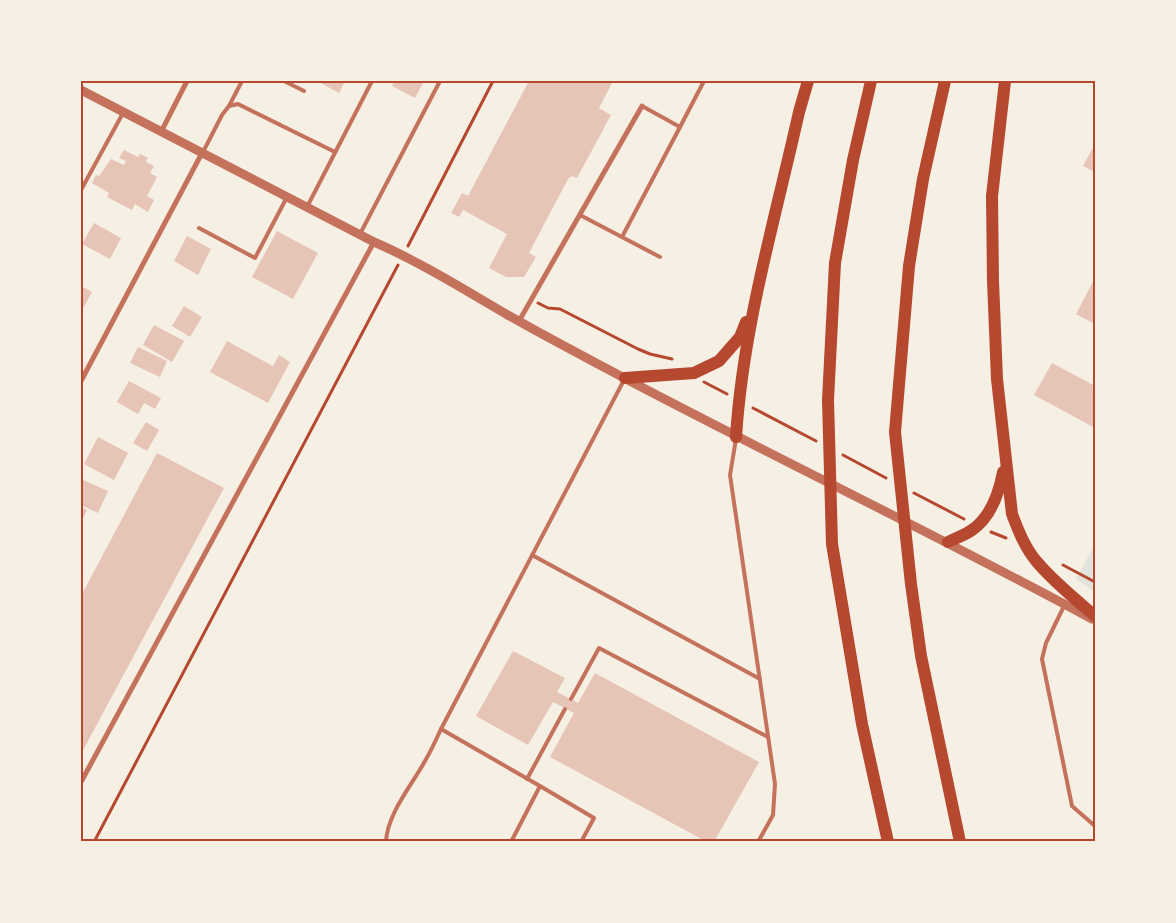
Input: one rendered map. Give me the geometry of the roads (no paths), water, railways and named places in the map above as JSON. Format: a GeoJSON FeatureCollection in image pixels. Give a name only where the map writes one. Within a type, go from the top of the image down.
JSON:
{"type":"FeatureCollection","features":[{"type":"Feature","properties":{"kind":"highway"},"geometry":{"type":"LineString","coordinates":[[736,437],[741,383],[753,308],[808,81]]}},
{"type":"Feature","properties":{"kind":"highway"},"geometry":{"type":"LineString","coordinates":[[870,81],[853,160],[835,263],[828,400],[832,544],[862,724],[888,842]]}},
{"type":"Feature","properties":{"kind":"highway"},"geometry":{"type":"LineString","coordinates":[[945,81],[923,179],[909,266],[895,432],[911,584],[921,656],[960,842]]}},
{"type":"Feature","properties":{"kind":"highway"},"geometry":{"type":"LineString","coordinates":[[1005,81],[992,196],[993,281],[996,369],[1012,514],[1019,534],[1036,561],[1061,587],[1095,616]]}},
{"type":"Feature","properties":{"kind":"highway"},"geometry":{"type":"LineString","coordinates":[[625,378],[694,373],[719,361],[740,337],[753,308]]}},
{"type":"Feature","properties":{"kind":"highway"},"geometry":{"type":"LineString","coordinates":[[948,542],[973,529],[990,512],[1001,486],[1005,460]]}},
{"type":"Feature","properties":{"kind":"street"},"geometry":{"type":"LineString","coordinates":[[161,132],[188,81]]}},
{"type":"Feature","properties":{"kind":"street"},"geometry":{"type":"LineString","coordinates":[[81,90],[374,242],[403,254],[519,322],[736,437],[948,542],[1095,620]]}},
{"type":"Feature","properties":{"kind":"street"},"geometry":{"type":"LineString","coordinates":[[519,322],[642,106]]}},
{"type":"Feature","properties":{"kind":"street"},"geometry":{"type":"LineString","coordinates":[[81,381],[202,153]]}},
{"type":"Feature","properties":{"kind":"street"},"geometry":{"type":"LineString","coordinates":[[81,782],[374,242]]}},
{"type":"Feature","properties":{"kind":"lane"},"geometry":{"type":"LineString","coordinates":[[202,153],[242,81]]}},
{"type":"Feature","properties":{"kind":"lane"},"geometry":{"type":"LineString","coordinates":[[284,81],[304,91]]}},
{"type":"Feature","properties":{"kind":"lane"},"geometry":{"type":"LineString","coordinates":[[307,207],[372,81]]}},
{"type":"Feature","properties":{"kind":"lane"},"geometry":{"type":"LineString","coordinates":[[359,234],[440,81]]}},
{"type":"Feature","properties":{"kind":"lane"},"geometry":{"type":"LineString","coordinates":[[622,237],[704,81]]}},
{"type":"Feature","properties":{"kind":"lane"},"geometry":{"type":"LineString","coordinates":[[229,106],[238,104],[335,152]]}},
{"type":"Feature","properties":{"kind":"lane"},"geometry":{"type":"LineString","coordinates":[[642,106],[680,127]]}},
{"type":"Feature","properties":{"kind":"lane"},"geometry":{"type":"LineString","coordinates":[[81,190],[123,112]]}},
{"type":"Feature","properties":{"kind":"lane"},"geometry":{"type":"LineString","coordinates":[[199,228],[254,258],[287,197]]}},
{"type":"Feature","properties":{"kind":"lane"},"geometry":{"type":"LineString","coordinates":[[580,215],[660,257]]}},
{"type":"Feature","properties":{"kind":"lane"},"geometry":{"type":"LineString","coordinates":[[386,842],[386,830],[425,761],[625,378]]}},
{"type":"Feature","properties":{"kind":"lane"},"geometry":{"type":"LineString","coordinates":[[736,437],[730,475],[775,784],[773,815],[758,842]]}},
{"type":"Feature","properties":{"kind":"lane"},"geometry":{"type":"LineString","coordinates":[[532,556],[760,678]]}},
{"type":"Feature","properties":{"kind":"lane"},"geometry":{"type":"LineString","coordinates":[[1065,604],[1046,643],[1042,659],[1072,806],[1095,826]]}},
{"type":"Feature","properties":{"kind":"lane"},"geometry":{"type":"LineString","coordinates":[[571,699],[599,648],[768,737]]}},
{"type":"Feature","properties":{"kind":"lane"},"geometry":{"type":"LineString","coordinates":[[527,778],[565,709]]}},
{"type":"Feature","properties":{"kind":"lane"},"geometry":{"type":"LineString","coordinates":[[441,729],[594,818],[581,842]]}},
{"type":"Feature","properties":{"kind":"lane"},"geometry":{"type":"LineString","coordinates":[[511,842],[540,786]]}}]}
